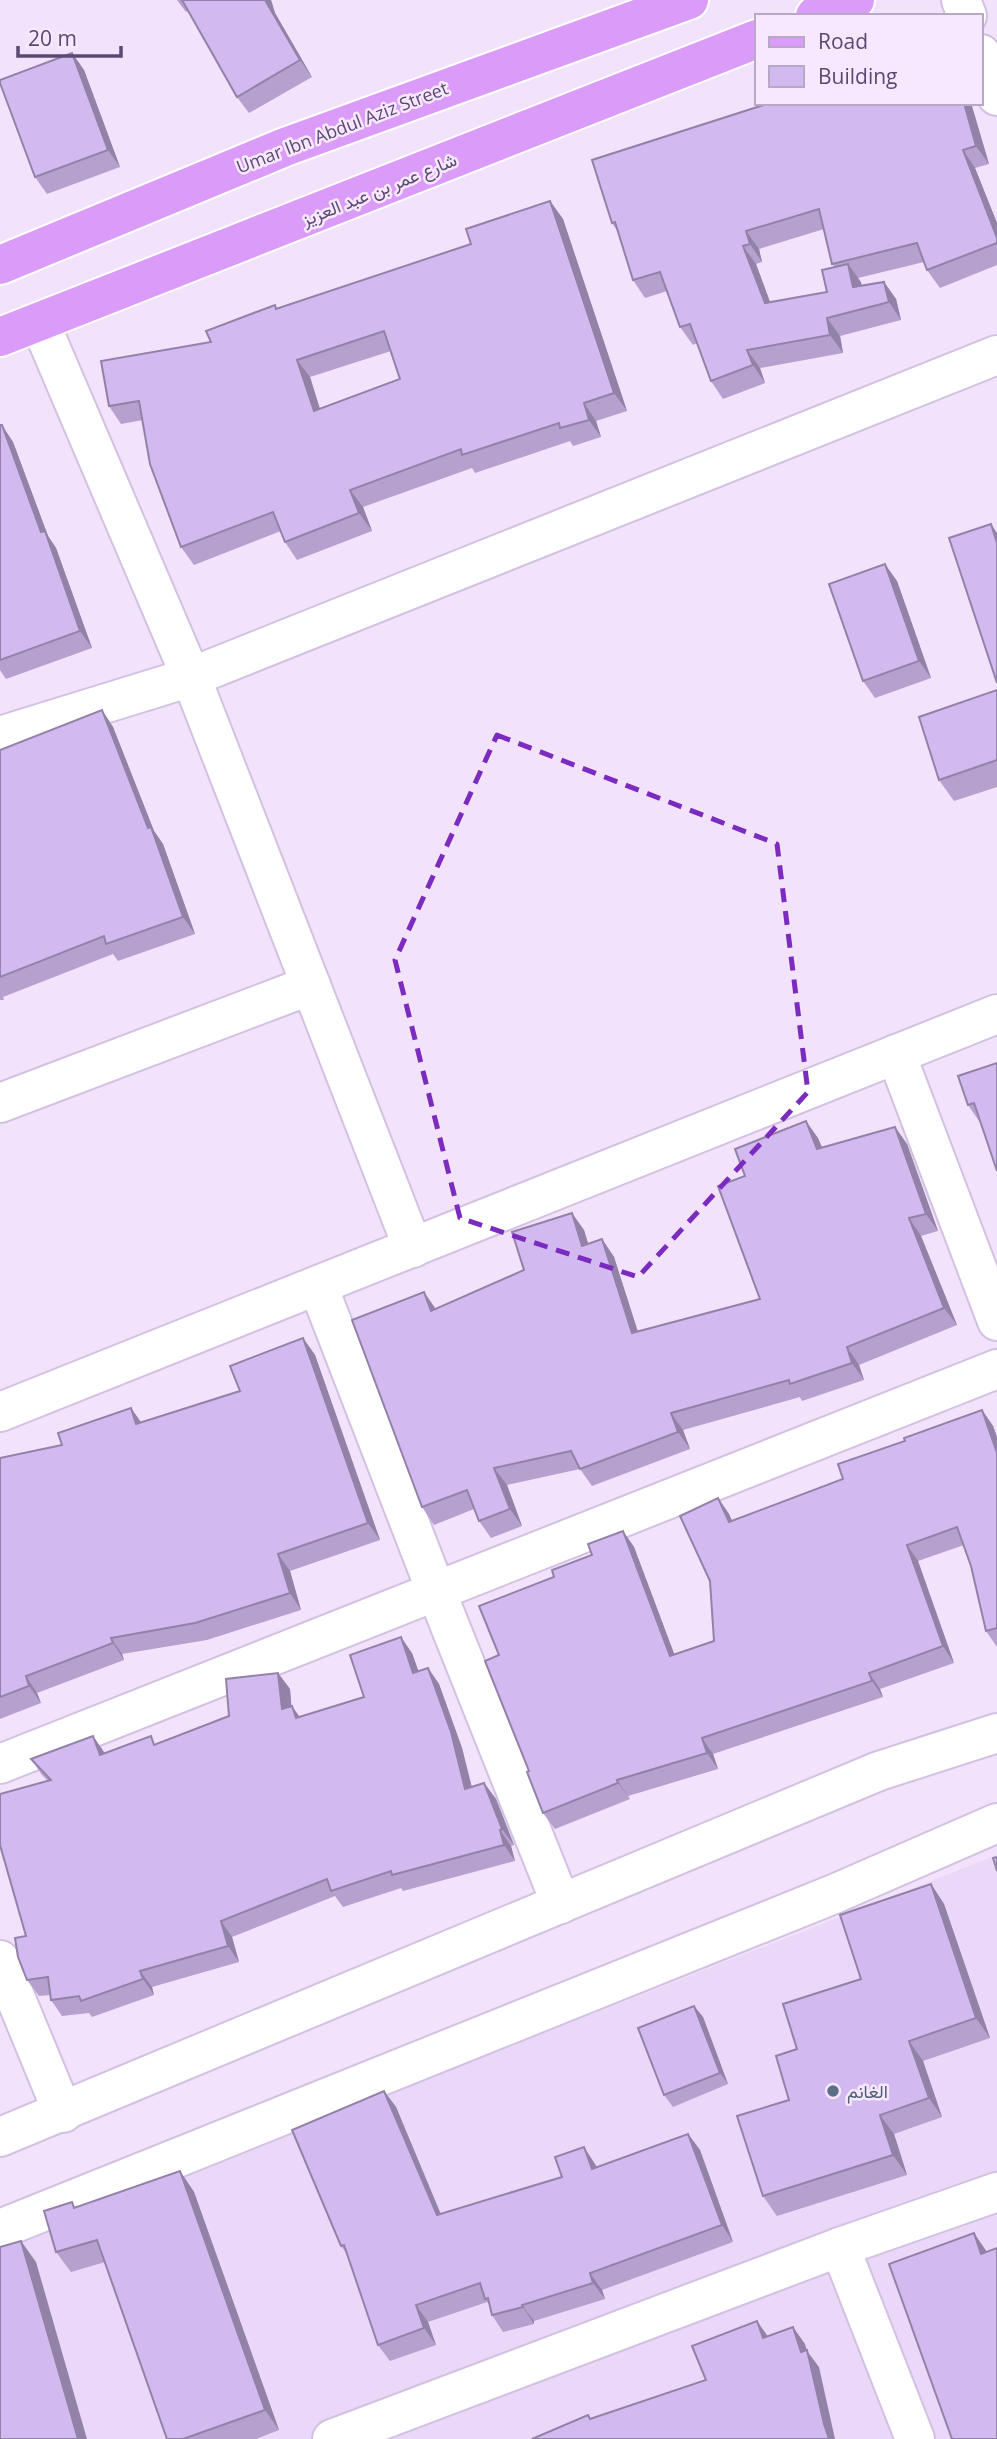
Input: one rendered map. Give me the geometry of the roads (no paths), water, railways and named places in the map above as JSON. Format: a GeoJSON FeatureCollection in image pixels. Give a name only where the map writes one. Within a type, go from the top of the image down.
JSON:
{"type":"FeatureCollection","features":[{"type":"Feature","properties":{"kind":"main road","name":"Umar Ibn Abdul Aziz Street"},"geometry":{"type":"LineString","coordinates":[[0,265],[285,147],[688,0]]}},
{"type":"Feature","properties":{"kind":"main road"},"geometry":{"type":"LineString","coordinates":[[820,14],[855,0]]}},
{"type":"Feature","properties":{"kind":"main road","name":"شارع عمر بن عبد العزيز"},"geometry":{"type":"LineString","coordinates":[[0,337],[755,40]]}},
{"type":"Feature","properties":{"kind":"street"},"geometry":{"type":"LineString","coordinates":[[983,59],[997,96]]}},
{"type":"Feature","properties":{"kind":"street"},"geometry":{"type":"LineString","coordinates":[[40,323],[191,677],[413,1248]]}},
{"type":"Feature","properties":{"kind":"street"},"geometry":{"type":"LineString","coordinates":[[0,736],[191,677],[997,355]]}},
{"type":"Feature","properties":{"kind":"street"},"geometry":{"type":"LineString","coordinates":[[0,1102],[311,985]]}},
{"type":"Feature","properties":{"kind":"street"},"geometry":{"type":"LineString","coordinates":[[0,1412],[997,1014]]}},
{"type":"Feature","properties":{"kind":"street"},"geometry":{"type":"LineString","coordinates":[[896,1054],[997,1321]]}},
{"type":"Feature","properties":{"kind":"street"},"geometry":{"type":"LineString","coordinates":[[318,1286],[561,1904]]}},
{"type":"Feature","properties":{"kind":"street"},"geometry":{"type":"LineString","coordinates":[[0,1764],[997,1369]]}},
{"type":"Feature","properties":{"kind":"street"},"geometry":{"type":"LineString","coordinates":[[0,2137],[878,1772],[997,1732]]}},
{"type":"Feature","properties":{"kind":"street"},"geometry":{"type":"LineString","coordinates":[[0,2229],[834,1894],[997,1824]]}},
{"type":"Feature","properties":{"kind":"street"},"geometry":{"type":"LineString","coordinates":[[0,1960],[63,2113]]}},
{"type":"Feature","properties":{"kind":"street"},"geometry":{"type":"LineString","coordinates":[[331,2439],[840,2247],[997,2192]]}},
{"type":"Feature","properties":{"kind":"street"},"geometry":{"type":"LineString","coordinates":[[840,2247],[915,2439]]}},
{"type":"Feature","properties":{"kind":"place","name":"الغانم"},"geometry":{"type":"Point","coordinates":[833,2091]}}]}
